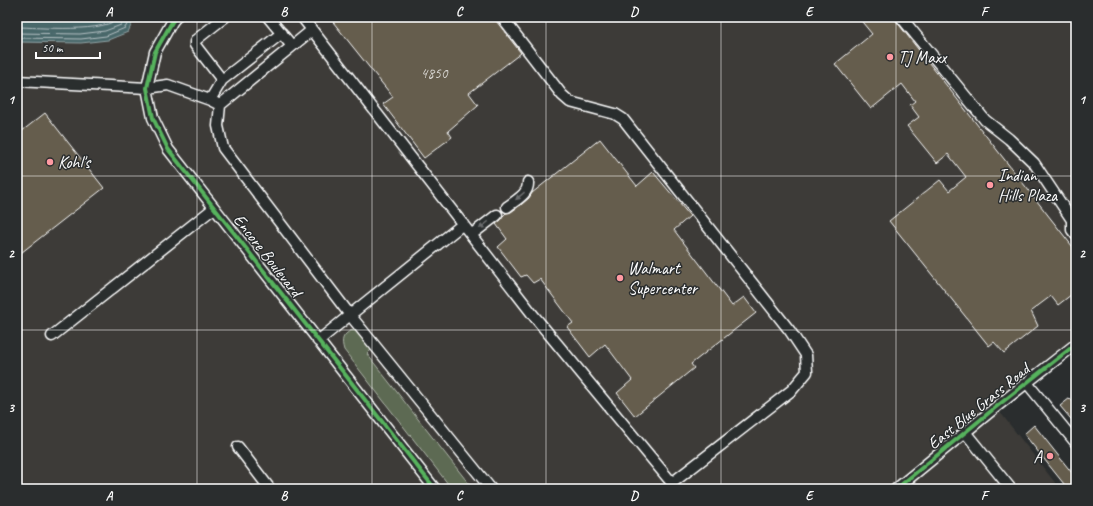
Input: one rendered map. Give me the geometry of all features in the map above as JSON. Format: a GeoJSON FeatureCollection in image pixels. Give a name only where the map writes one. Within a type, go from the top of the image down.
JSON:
{"type":"FeatureCollection","features":[{"type":"Feature","properties":{"kind":"street","name":"Encore Boulevard"},"geometry":{"type":"LineString","coordinates":[[176,17],[155,52],[147,88],[153,118],[168,149],[435,489]]}},
{"type":"Feature","properties":{"kind":"street"},"geometry":{"type":"LineString","coordinates":[[222,80],[195,46],[195,42],[225,17]]}},
{"type":"Feature","properties":{"kind":"street"},"geometry":{"type":"LineString","coordinates":[[268,17],[292,46]]}},
{"type":"Feature","properties":{"kind":"street"},"geometry":{"type":"LineString","coordinates":[[302,17],[668,486],[792,390],[807,372],[806,355],[790,331],[623,119],[615,114],[570,102],[562,94],[502,17]]}},
{"type":"Feature","properties":{"kind":"street"},"geometry":{"type":"LineString","coordinates":[[901,17],[985,120],[1009,139],[1034,163],[1072,220],[1072,230],[1076,235]]}},
{"type":"Feature","properties":{"kind":"street"},"geometry":{"type":"LineString","coordinates":[[312,30],[220,105],[218,126],[223,148],[350,314],[491,489]]}},
{"type":"Feature","properties":{"kind":"street"},"geometry":{"type":"LineString","coordinates":[[210,100],[222,80],[282,33]]}},
{"type":"Feature","properties":{"kind":"street"},"geometry":{"type":"LineString","coordinates":[[17,81],[147,88],[168,85],[220,105]]}},
{"type":"Feature","properties":{"kind":"street"},"geometry":{"type":"LineString","coordinates":[[507,207],[524,194],[527,190],[528,182]]}},
{"type":"Feature","properties":{"kind":"street"},"geometry":{"type":"LineString","coordinates":[[52,336],[214,208]]}},
{"type":"Feature","properties":{"kind":"street"},"geometry":{"type":"LineString","coordinates":[[472,235],[496,215]]}},
{"type":"Feature","properties":{"kind":"street"},"geometry":{"type":"LineString","coordinates":[[318,341],[463,224]]}},
{"type":"Feature","properties":{"kind":"street","name":"East Blue Grass Road"},"geometry":{"type":"LineString","coordinates":[[896,489],[1076,344]]}},
{"type":"Feature","properties":{"kind":"street"},"geometry":{"type":"LineString","coordinates":[[1027,383],[1076,443]]}},
{"type":"Feature","properties":{"kind":"street"},"geometry":{"type":"LineString","coordinates":[[965,432],[1011,489]]}},
{"type":"Feature","properties":{"kind":"street"},"geometry":{"type":"LineString","coordinates":[[238,447],[270,489]]}},
{"type":"Feature","properties":{"kind":"shaded area"},"geometry":{"type":"Polygon","coordinates":[[[17,17],[1076,17],[1076,344],[996,407],[1060,489],[17,489],[17,17]]]}},
{"type":"Feature","properties":{"kind":"green space"},"geometry":{"type":"Polygon","coordinates":[[[352,330],[358,331],[372,349],[367,354],[473,489],[452,489],[344,350],[343,338],[352,330]]]}},
{"type":"Feature","properties":{"kind":"water"},"geometry":{"type":"Polygon","coordinates":[[[17,17],[135,17],[128,32],[108,40],[81,43],[17,42],[17,17]]]}},
{"type":"Feature","properties":{"kind":"building"},"geometry":{"type":"Polygon","coordinates":[[[329,17],[493,17],[521,53],[469,93],[478,105],[448,131],[452,137],[424,158],[383,104],[393,97],[329,17]]]}},
{"type":"Feature","properties":{"kind":"building","name":"Indian Hills Plaza"},"geometry":{"type":"Polygon","coordinates":[[[858,17],[893,17],[1076,251],[1076,291],[1058,305],[1051,296],[1031,311],[1038,326],[1004,353],[994,342],[989,346],[889,221],[940,180],[949,191],[966,177],[948,154],[937,163],[907,126],[919,117],[910,105],[915,101],[902,84],[871,109],[835,64],[872,34],[858,17]]]}},
{"type":"Feature","properties":{"kind":"building","name":"Kohl's"},"geometry":{"type":"Polygon","coordinates":[[[45,113],[104,188],[17,256],[17,135],[45,113]]]}},
{"type":"Feature","properties":{"kind":"building","name":"Walmart Supercenter"},"geometry":{"type":"Polygon","coordinates":[[[600,139],[637,186],[653,172],[690,216],[674,230],[732,306],[744,297],[756,313],[691,364],[694,368],[635,416],[617,393],[632,380],[605,344],[590,357],[567,327],[573,323],[540,279],[533,283],[526,275],[521,277],[498,247],[507,239],[496,224],[503,216],[522,204],[532,193],[600,139]]]}},
{"type":"Feature","properties":{"kind":"building"},"geometry":{"type":"Polygon","coordinates":[[[1070,398],[1076,405],[1076,425],[1060,406],[1070,398]]]}},
{"type":"Feature","properties":{"kind":"building","name":"A"},"geometry":{"type":"Polygon","coordinates":[[[1034,425],[1076,478],[1076,489],[1068,489],[1024,434],[1034,425]]]}},
{"type":"Feature","properties":{"kind":"cycle path"},"geometry":{"type":"LineString","coordinates":[[176,17],[155,52],[147,88],[153,118],[168,149],[435,489]]}},
{"type":"Feature","properties":{"kind":"cycle path"},"geometry":{"type":"LineString","coordinates":[[896,489],[1076,344]]}},
{"type":"Feature","properties":{"kind":"place","name":"TJ Maxx"},"geometry":{"type":"Point","coordinates":[890,57]}},
{"type":"Feature","properties":{"kind":"place","name":"Kohl's"},"geometry":{"type":"Point","coordinates":[50,162]}},
{"type":"Feature","properties":{"kind":"place","name":"Indian Hills Plaza"},"geometry":{"type":"Point","coordinates":[990,185]}},
{"type":"Feature","properties":{"kind":"place","name":"Walmart Supercenter"},"geometry":{"type":"Point","coordinates":[620,278]}},
{"type":"Feature","properties":{"kind":"place","name":"A"},"geometry":{"type":"Point","coordinates":[1050,456]}}]}
